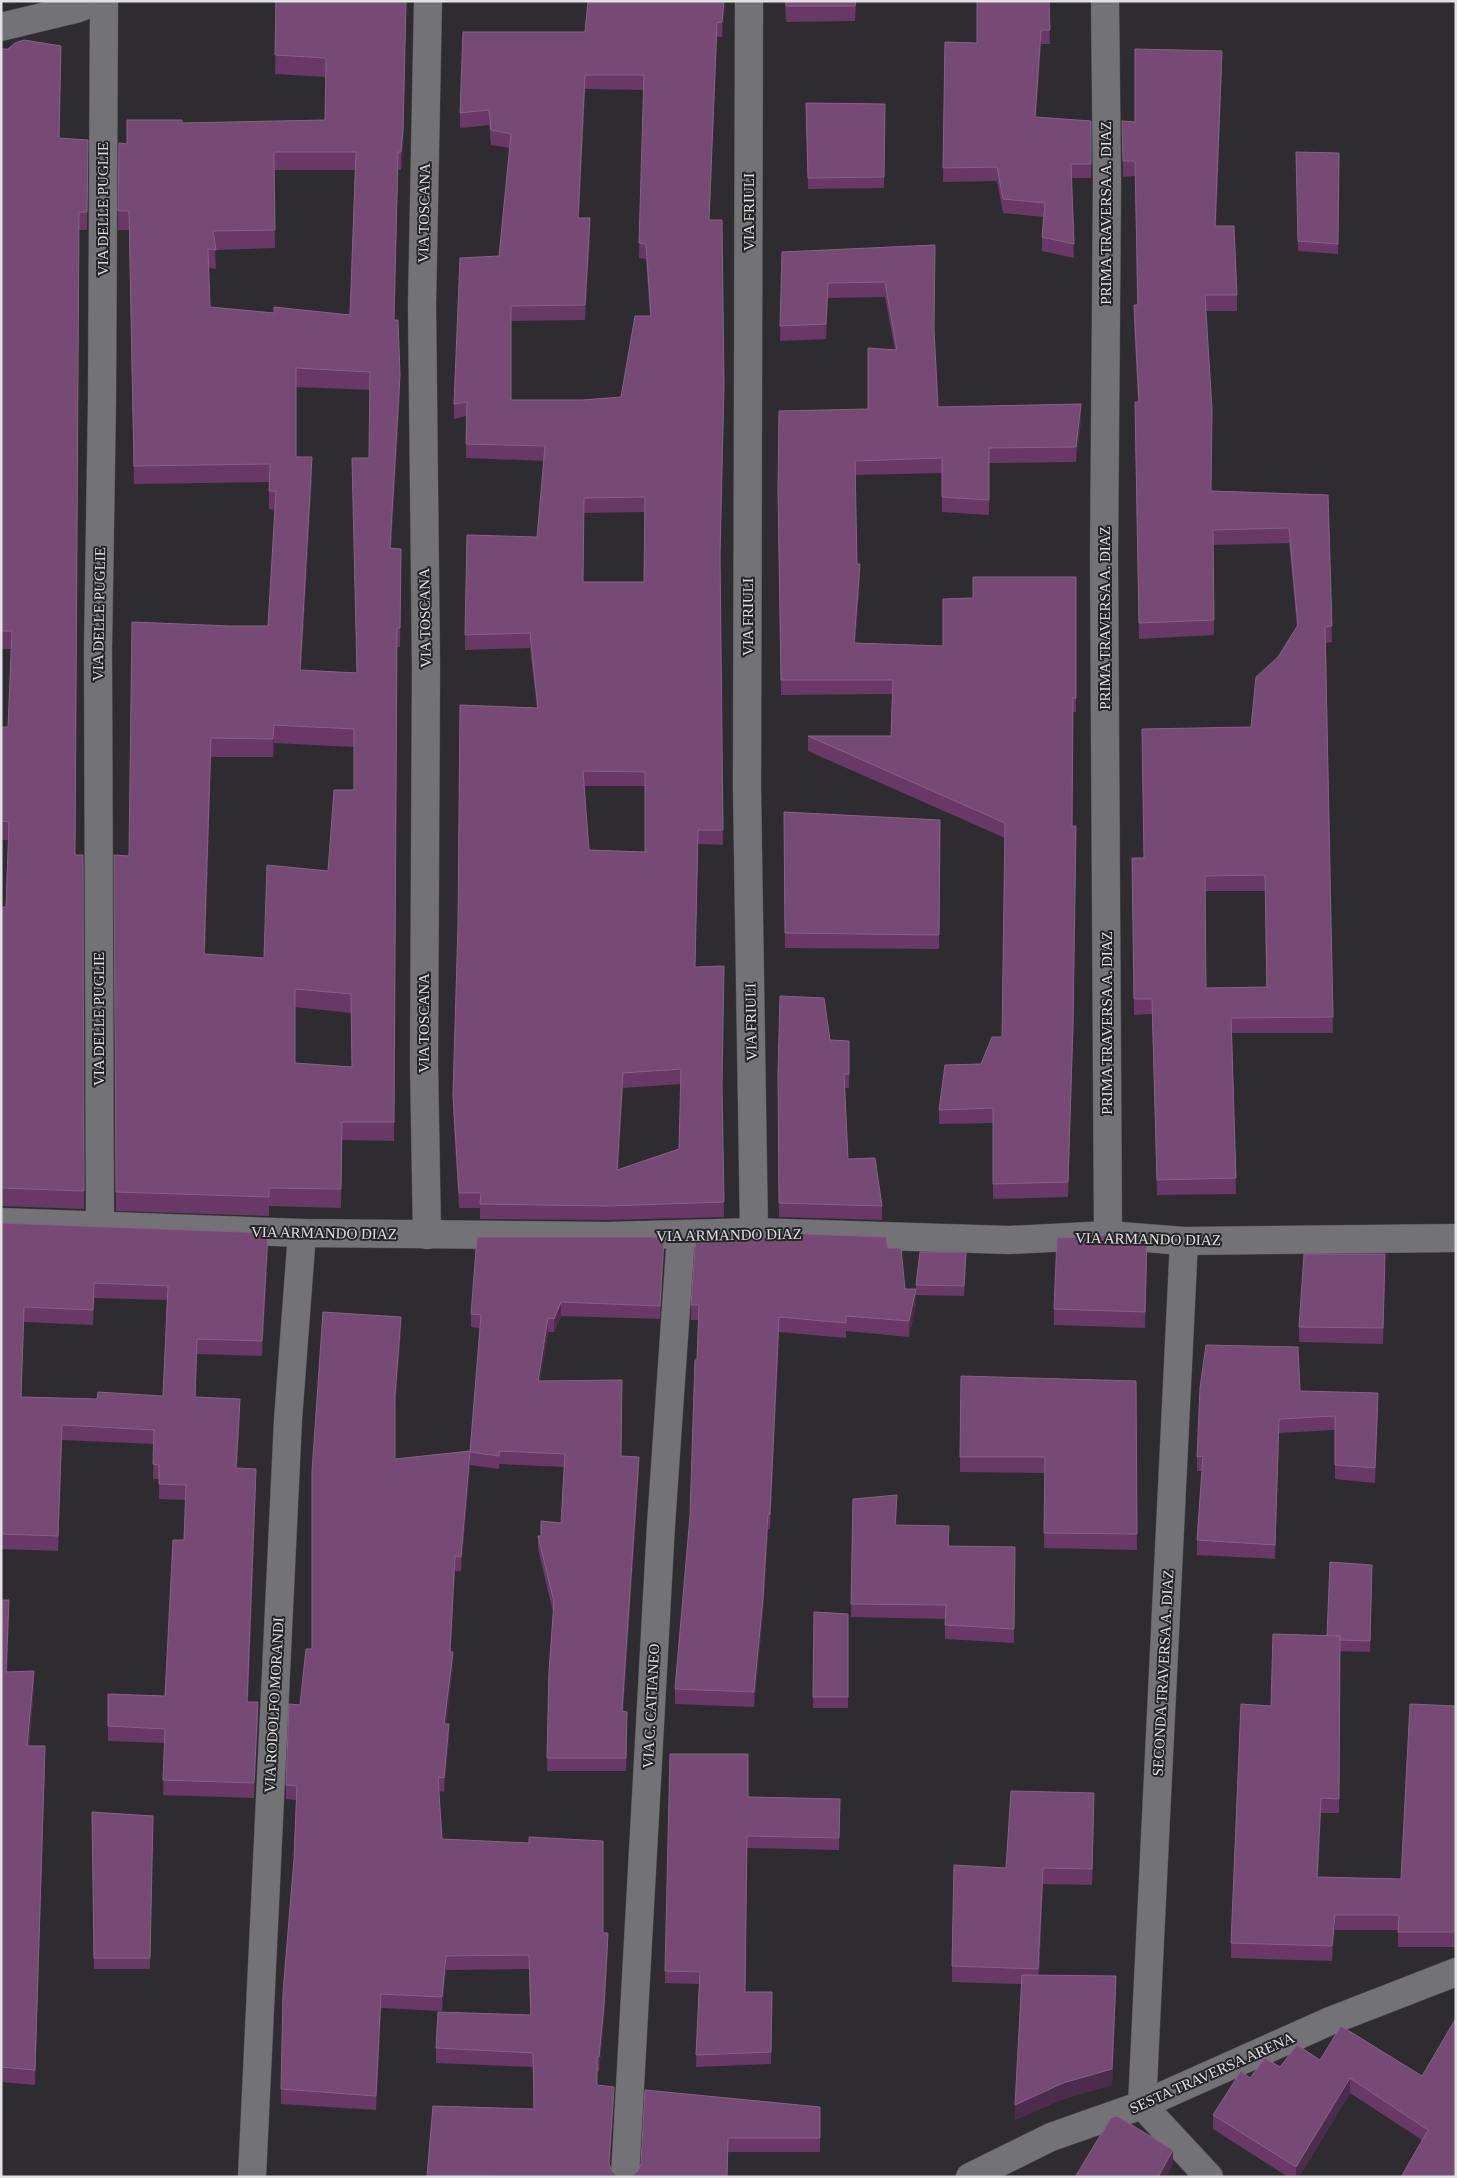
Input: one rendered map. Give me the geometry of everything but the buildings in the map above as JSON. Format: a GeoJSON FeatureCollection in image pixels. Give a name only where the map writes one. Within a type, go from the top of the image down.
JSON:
{"type":"FeatureCollection","features":[{"type":"Feature","properties":{"kind":"street","name":"VIA DELLE PUGLIE"},"geometry":{"type":"LineString","coordinates":[[100,1226],[98,648],[102,400],[104,1]]}},
{"type":"Feature","properties":{"kind":"street","name":"VIA TOSCANA"},"geometry":{"type":"LineString","coordinates":[[427,1234],[424,1063],[426,668],[422,304],[428,1]]}},
{"type":"Feature","properties":{"kind":"street","name":"VIA FRIULI"},"geometry":{"type":"LineString","coordinates":[[749,1],[747,789],[754,1232]]}},
{"type":"Feature","properties":{"kind":"street","name":"PRIMA TRAVERSA A. DIAZ"},"geometry":{"type":"LineString","coordinates":[[1105,1],[1107,184],[1104,567],[1108,1235]]}},
{"type":"Feature","properties":{"kind":"street"},"geometry":{"type":"LineString","coordinates":[[1,27],[83,4]]}},
{"type":"Feature","properties":{"kind":"street","name":"VIA ARMANDO DIAZ"},"geometry":{"type":"LineString","coordinates":[[1,1222],[302,1234],[681,1235],[754,1232],[1009,1240],[1108,1235],[1184,1241],[1456,1238]]}},
{"type":"Feature","properties":{"kind":"street","name":"VIA RODOLFO MORANDI"},"geometry":{"type":"LineString","coordinates":[[252,2177],[288,1420],[302,1234]]}},
{"type":"Feature","properties":{"kind":"street","name":"VIA C. CATTANEO"},"geometry":{"type":"LineString","coordinates":[[625,2177],[661,1525],[681,1235]]}},
{"type":"Feature","properties":{"kind":"street","name":"SECONDA TRAVERSA A. DIAZ"},"geometry":{"type":"LineString","coordinates":[[1142,2105],[1184,1241]]}},
{"type":"Feature","properties":{"kind":"street","name":"SESTA TRAVERSA ARENA"},"geometry":{"type":"LineString","coordinates":[[970,2177],[1051,2137],[1142,2105],[1330,2021],[1456,1972]]}},
{"type":"Feature","properties":{"kind":"street"},"geometry":{"type":"LineString","coordinates":[[1142,2105],[1209,2177]]}}]}
